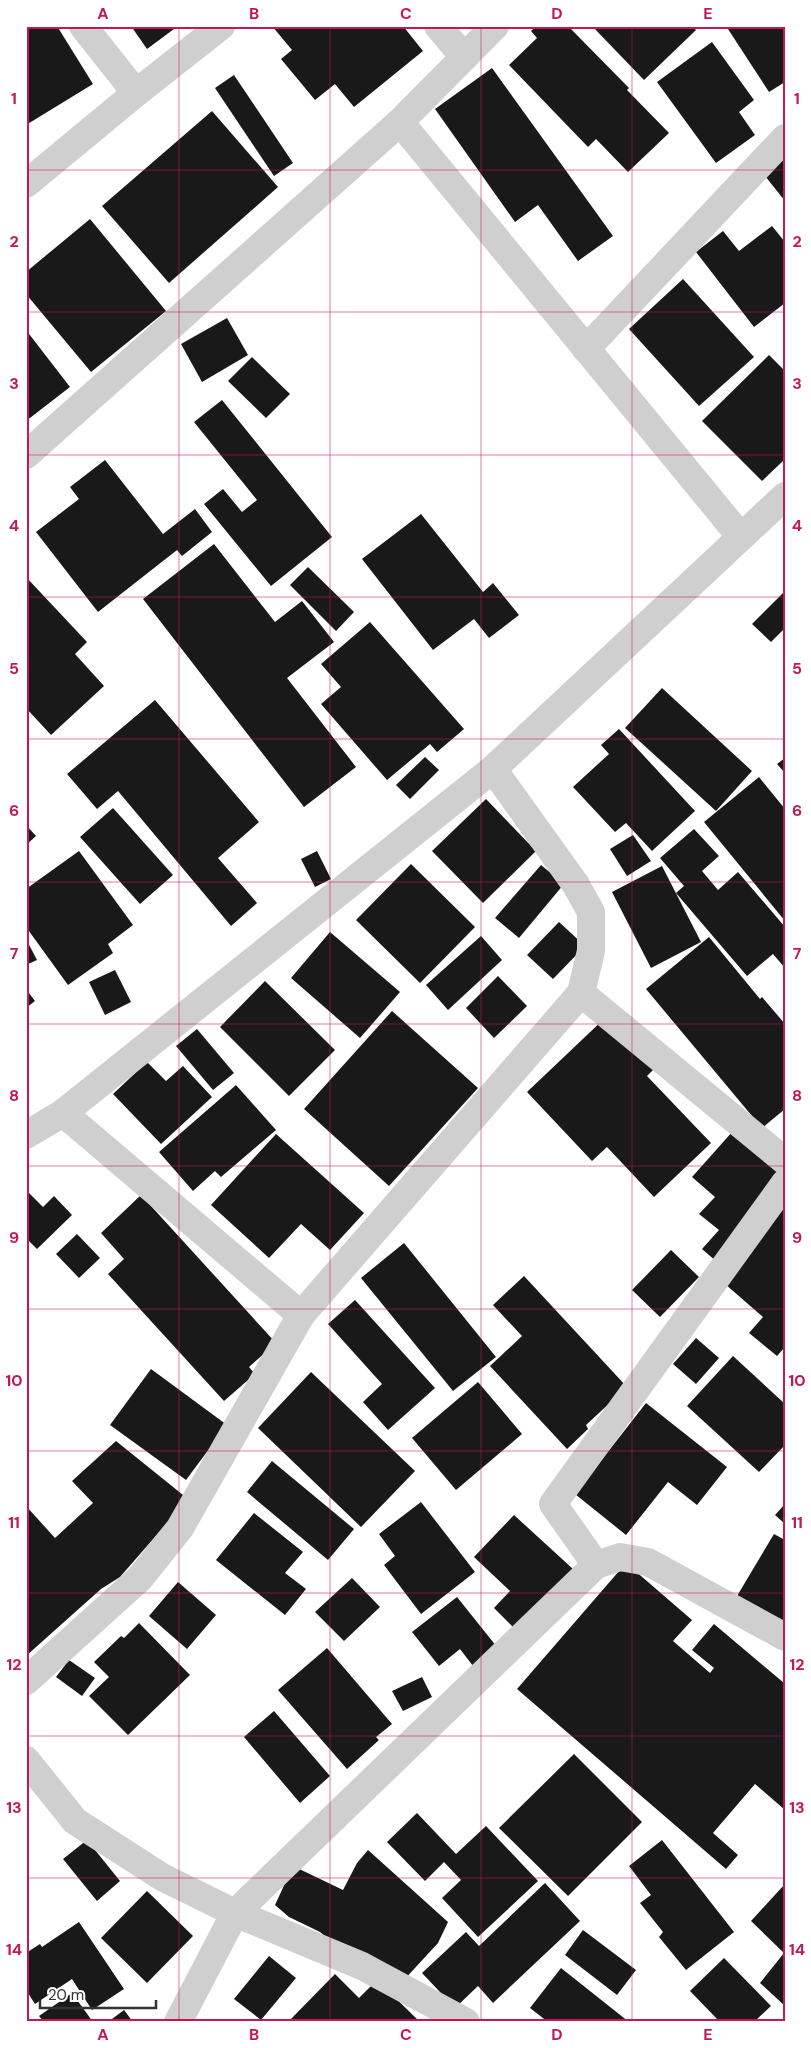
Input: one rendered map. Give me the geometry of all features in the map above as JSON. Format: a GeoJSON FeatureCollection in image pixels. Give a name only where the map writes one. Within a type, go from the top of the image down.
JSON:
{"type":"FeatureCollection","features":[{"type":"Feature","properties":{"kind":"street"},"geometry":{"type":"LineString","coordinates":[[83,26],[136,93]]}},
{"type":"Feature","properties":{"kind":"street"},"geometry":{"type":"LineString","coordinates":[[26,184],[136,93],[222,26]]}},
{"type":"Feature","properties":{"kind":"street"},"geometry":{"type":"LineString","coordinates":[[438,26],[464,57]]}},
{"type":"Feature","properties":{"kind":"street"},"geometry":{"type":"LineString","coordinates":[[26,455],[400,122],[495,26]]}},
{"type":"Feature","properties":{"kind":"street"},"geometry":{"type":"LineString","coordinates":[[400,122],[741,537]]}},
{"type":"Feature","properties":{"kind":"street"},"geometry":{"type":"LineString","coordinates":[[586,349],[785,138]]}},
{"type":"Feature","properties":{"kind":"street"},"geometry":{"type":"LineString","coordinates":[[26,1135],[63,1113],[493,769],[785,496]]}},
{"type":"Feature","properties":{"kind":"street"},"geometry":{"type":"LineString","coordinates":[[26,1681],[140,1578],[180,1528],[301,1315],[581,993],[591,951],[591,912],[576,885],[493,769]]}},
{"type":"Feature","properties":{"kind":"street"},"geometry":{"type":"LineString","coordinates":[[581,993],[785,1162]]}},
{"type":"Feature","properties":{"kind":"street"},"geometry":{"type":"LineString","coordinates":[[63,1113],[301,1315]]}},
{"type":"Feature","properties":{"kind":"street"},"geometry":{"type":"LineString","coordinates":[[596,1566],[552,1504],[785,1183]]}},
{"type":"Feature","properties":{"kind":"street"},"geometry":{"type":"LineString","coordinates":[[178,2022],[235,1914],[596,1566],[620,1557],[648,1562],[785,1636]]}},
{"type":"Feature","properties":{"kind":"street"},"geometry":{"type":"LineString","coordinates":[[26,1760],[75,1820],[162,1877],[235,1914],[362,1966],[466,2022]]}},
{"type":"Feature","properties":{"kind":"building"},"geometry":{"type":"Polygon","coordinates":[[[26,26],[57,26],[93,84],[26,125],[26,26]]]}},
{"type":"Feature","properties":{"kind":"building"},"geometry":{"type":"Polygon","coordinates":[[[131,26],[178,26],[147,49],[131,26]]]}},
{"type":"Feature","properties":{"kind":"building"},"geometry":{"type":"Polygon","coordinates":[[[272,26],[403,26],[423,51],[354,107],[335,84],[315,100],[281,59],[292,50],[272,26]]]}},
{"type":"Feature","properties":{"kind":"building"},"geometry":{"type":"Polygon","coordinates":[[[537,26],[568,26],[629,88],[627,90],[669,133],[628,172],[596,139],[588,147],[509,65],[537,38],[531,31],[537,26]]]}},
{"type":"Feature","properties":{"kind":"building"},"geometry":{"type":"Polygon","coordinates":[[[592,26],[692,26],[696,30],[644,80],[592,26]]]}},
{"type":"Feature","properties":{"kind":"building"},"geometry":{"type":"Polygon","coordinates":[[[726,26],[785,26],[785,82],[769,92],[726,26]]]}},
{"type":"Feature","properties":{"kind":"building"},"geometry":{"type":"Polygon","coordinates":[[[712,42],[754,100],[739,112],[755,135],[716,163],[657,82],[712,42]]]}},
{"type":"Feature","properties":{"kind":"building"},"geometry":{"type":"Polygon","coordinates":[[[492,68],[613,236],[578,261],[538,205],[515,222],[435,109],[492,68]]]}},
{"type":"Feature","properties":{"kind":"building"},"geometry":{"type":"Polygon","coordinates":[[[234,75],[293,163],[274,176],[215,88],[234,75]]]}},
{"type":"Feature","properties":{"kind":"building"},"geometry":{"type":"Polygon","coordinates":[[[212,111],[278,187],[169,283],[102,206],[212,111]]]}},
{"type":"Feature","properties":{"kind":"building"},"geometry":{"type":"Polygon","coordinates":[[[785,152],[785,201],[761,171],[785,152]]]}},
{"type":"Feature","properties":{"kind":"building"},"geometry":{"type":"Polygon","coordinates":[[[90,219],[166,311],[91,372],[26,294],[26,272],[90,219]]]}},
{"type":"Feature","properties":{"kind":"building"},"geometry":{"type":"Polygon","coordinates":[[[772,226],[785,242],[785,303],[754,327],[696,252],[723,231],[739,251],[772,226]]]}},
{"type":"Feature","properties":{"kind":"building"},"geometry":{"type":"Polygon","coordinates":[[[683,279],[754,357],[699,406],[629,329],[683,279]]]}},
{"type":"Feature","properties":{"kind":"building"},"geometry":{"type":"Polygon","coordinates":[[[227,318],[248,355],[202,382],[181,344],[227,318]]]}},
{"type":"Feature","properties":{"kind":"building"},"geometry":{"type":"Polygon","coordinates":[[[26,330],[70,387],[26,421],[26,330]]]}},
{"type":"Feature","properties":{"kind":"building"},"geometry":{"type":"Polygon","coordinates":[[[769,355],[785,371],[785,459],[762,481],[702,421],[769,355]]]}},
{"type":"Feature","properties":{"kind":"building"},"geometry":{"type":"Polygon","coordinates":[[[252,357],[290,394],[266,418],[228,381],[252,357]]]}},
{"type":"Feature","properties":{"kind":"building"},"geometry":{"type":"Polygon","coordinates":[[[222,400],[332,537],[271,586],[204,504],[223,489],[242,512],[257,500],[194,422],[222,400]]]}},
{"type":"Feature","properties":{"kind":"building"},"geometry":{"type":"Polygon","coordinates":[[[105,460],[163,534],[195,509],[212,532],[182,556],[177,550],[98,612],[36,532],[79,499],[70,487],[105,460]]]}},
{"type":"Feature","properties":{"kind":"building"},"geometry":{"type":"Polygon","coordinates":[[[421,514],[483,592],[493,583],[519,615],[489,638],[474,619],[433,650],[362,559],[421,514]]]}},
{"type":"Feature","properties":{"kind":"building"},"geometry":{"type":"Polygon","coordinates":[[[214,544],[275,622],[302,601],[334,642],[287,678],[356,767],[304,807],[143,599],[214,544]]]}},
{"type":"Feature","properties":{"kind":"building"},"geometry":{"type":"Polygon","coordinates":[[[308,567],[354,612],[336,631],[290,585],[308,567]]]}},
{"type":"Feature","properties":{"kind":"building"},"geometry":{"type":"Polygon","coordinates":[[[26,577],[87,642],[75,654],[104,686],[51,735],[26,708],[26,577]]]}},
{"type":"Feature","properties":{"kind":"building"},"geometry":{"type":"Polygon","coordinates":[[[785,591],[785,628],[771,642],[752,624],[785,591]]]}},
{"type":"Feature","properties":{"kind":"building"},"geometry":{"type":"Polygon","coordinates":[[[370,622],[464,729],[437,752],[430,744],[387,780],[321,704],[341,687],[321,664],[370,622]]]}},
{"type":"Feature","properties":{"kind":"building"},"geometry":{"type":"Polygon","coordinates":[[[662,688],[752,771],[716,811],[625,728],[662,688]]]}},
{"type":"Feature","properties":{"kind":"building"},"geometry":{"type":"Polygon","coordinates":[[[155,700],[259,822],[218,858],[257,903],[231,926],[118,791],[97,809],[67,774],[155,700]]]}},
{"type":"Feature","properties":{"kind":"building"},"geometry":{"type":"Polygon","coordinates":[[[619,729],[695,811],[652,851],[626,823],[615,832],[573,787],[609,754],[601,745],[619,729]]]}},
{"type":"Feature","properties":{"kind":"building"},"geometry":{"type":"Polygon","coordinates":[[[425,757],[439,770],[410,799],[396,785],[425,757]]]}},
{"type":"Feature","properties":{"kind":"building"},"geometry":{"type":"Polygon","coordinates":[[[785,758],[785,773],[777,764],[785,758]]]}},
{"type":"Feature","properties":{"kind":"building"},"geometry":{"type":"Polygon","coordinates":[[[759,777],[785,809],[785,921],[704,822],[759,777]]]}},
{"type":"Feature","properties":{"kind":"building"},"geometry":{"type":"Polygon","coordinates":[[[486,799],[536,851],[483,903],[432,851],[486,799]]]}},
{"type":"Feature","properties":{"kind":"building"},"geometry":{"type":"Polygon","coordinates":[[[113,808],[173,875],[140,904],[80,837],[113,808]]]}},
{"type":"Feature","properties":{"kind":"building"},"geometry":{"type":"Polygon","coordinates":[[[26,825],[36,836],[26,845],[26,825]]]}},
{"type":"Feature","properties":{"kind":"building"},"geometry":{"type":"Polygon","coordinates":[[[694,829],[719,856],[702,871],[718,890],[738,872],[785,927],[785,968],[773,954],[747,976],[676,893],[684,886],[660,858],[694,829]]]}},
{"type":"Feature","properties":{"kind":"building"},"geometry":{"type":"Polygon","coordinates":[[[633,835],[651,861],[627,876],[610,849],[633,835]]]}},
{"type":"Feature","properties":{"kind":"building"},"geometry":{"type":"Polygon","coordinates":[[[79,851],[133,925],[108,944],[113,953],[68,985],[26,927],[26,889],[79,851]]]}},
{"type":"Feature","properties":{"kind":"building"},"geometry":{"type":"Polygon","coordinates":[[[317,851],[331,879],[315,887],[301,859],[317,851]]]}},
{"type":"Feature","properties":{"kind":"building"},"geometry":{"type":"Polygon","coordinates":[[[411,864],[475,927],[420,983],[356,920],[411,864]]]}},
{"type":"Feature","properties":{"kind":"building"},"geometry":{"type":"Polygon","coordinates":[[[541,865],[564,884],[519,938],[495,918],[541,865]]]}},
{"type":"Feature","properties":{"kind":"building"},"geometry":{"type":"Polygon","coordinates":[[[662,866],[701,942],[651,968],[612,892],[662,866]]]}},
{"type":"Feature","properties":{"kind":"building"},"geometry":{"type":"Polygon","coordinates":[[[559,922],[585,946],[553,979],[527,955],[559,922]]]}},
{"type":"Feature","properties":{"kind":"building"},"geometry":{"type":"Polygon","coordinates":[[[330,932],[400,992],[360,1038],[291,978],[330,932]]]}},
{"type":"Feature","properties":{"kind":"building"},"geometry":{"type":"Polygon","coordinates":[[[481,936],[502,960],[448,1010],[426,985],[481,936]]]}},
{"type":"Feature","properties":{"kind":"building"},"geometry":{"type":"Polygon","coordinates":[[[709,937],[760,999],[762,997],[785,1024],[785,1109],[762,1128],[646,989],[709,937]]]}},
{"type":"Feature","properties":{"kind":"building"},"geometry":{"type":"Polygon","coordinates":[[[26,939],[37,960],[26,965],[26,939]]]}},
{"type":"Feature","properties":{"kind":"building"},"geometry":{"type":"Polygon","coordinates":[[[115,970],[131,1002],[105,1015],[89,982],[115,970]]]}},
{"type":"Feature","properties":{"kind":"building"},"geometry":{"type":"Polygon","coordinates":[[[498,976],[527,1006],[494,1038],[466,1008],[498,976]]]}},
{"type":"Feature","properties":{"kind":"building"},"geometry":{"type":"Polygon","coordinates":[[[265,981],[335,1050],[289,1096],[220,1027],[265,981]]]}},
{"type":"Feature","properties":{"kind":"building"},"geometry":{"type":"Polygon","coordinates":[[[26,989],[35,1001],[26,1008],[26,989]]]}},
{"type":"Feature","properties":{"kind":"building"},"geometry":{"type":"Polygon","coordinates":[[[392,1011],[478,1088],[389,1186],[304,1109],[392,1011]]]}},
{"type":"Feature","properties":{"kind":"building"},"geometry":{"type":"Polygon","coordinates":[[[606,1017],[655,1068],[647,1076],[711,1143],[654,1197],[607,1147],[592,1161],[527,1092],[606,1017]]]}},
{"type":"Feature","properties":{"kind":"building"},"geometry":{"type":"Polygon","coordinates":[[[197,1029],[234,1073],[213,1090],[176,1046],[197,1029]]]}},
{"type":"Feature","properties":{"kind":"building"},"geometry":{"type":"Polygon","coordinates":[[[147,1062],[166,1081],[183,1066],[212,1097],[161,1144],[113,1094],[147,1062]]]}},
{"type":"Feature","properties":{"kind":"building"},"geometry":{"type":"Polygon","coordinates":[[[236,1085],[276,1130],[221,1177],[215,1171],[193,1191],[159,1152],[236,1085]]]}},
{"type":"Feature","properties":{"kind":"building"},"geometry":{"type":"Polygon","coordinates":[[[733,1131],[785,1176],[785,1347],[777,1356],[749,1333],[763,1317],[725,1284],[732,1275],[702,1249],[719,1230],[699,1214],[715,1197],[692,1177],[733,1131]]]}},
{"type":"Feature","properties":{"kind":"building"},"geometry":{"type":"Polygon","coordinates":[[[276,1134],[364,1213],[330,1250],[301,1224],[269,1258],[211,1205],[276,1134]]]}},
{"type":"Feature","properties":{"kind":"building"},"geometry":{"type":"Polygon","coordinates":[[[26,1190],[43,1207],[54,1196],[72,1215],[37,1249],[26,1238],[26,1190]]]}},
{"type":"Feature","properties":{"kind":"building"},"geometry":{"type":"Polygon","coordinates":[[[141,1195],[276,1343],[249,1367],[255,1374],[224,1401],[108,1274],[124,1259],[101,1233],[141,1195]]]}},
{"type":"Feature","properties":{"kind":"building"},"geometry":{"type":"Polygon","coordinates":[[[77,1234],[100,1258],[79,1278],[56,1254],[77,1234]]]}},
{"type":"Feature","properties":{"kind":"building"},"geometry":{"type":"Polygon","coordinates":[[[404,1243],[496,1357],[453,1391],[361,1278],[404,1243]]]}},
{"type":"Feature","properties":{"kind":"building"},"geometry":{"type":"Polygon","coordinates":[[[671,1250],[699,1277],[660,1317],[632,1290],[671,1250]]]}},
{"type":"Feature","properties":{"kind":"building"},"geometry":{"type":"Polygon","coordinates":[[[524,1276],[627,1387],[586,1425],[588,1429],[567,1449],[490,1366],[522,1336],[493,1305],[524,1276]]]}},
{"type":"Feature","properties":{"kind":"building"},"geometry":{"type":"Polygon","coordinates":[[[355,1300],[435,1388],[388,1430],[363,1402],[382,1384],[328,1324],[355,1300]]]}},
{"type":"Feature","properties":{"kind":"building"},"geometry":{"type":"Polygon","coordinates":[[[696,1338],[719,1358],[696,1384],[673,1364],[696,1338]]]}},
{"type":"Feature","properties":{"kind":"building"},"geometry":{"type":"Polygon","coordinates":[[[733,1356],[785,1404],[785,1445],[759,1472],[687,1406],[733,1356]]]}},
{"type":"Feature","properties":{"kind":"building"},"geometry":{"type":"Polygon","coordinates":[[[151,1369],[227,1425],[186,1480],[110,1425],[151,1369]]]}},
{"type":"Feature","properties":{"kind":"building"},"geometry":{"type":"Polygon","coordinates":[[[311,1372],[415,1471],[361,1527],[258,1428],[311,1372]]]}},
{"type":"Feature","properties":{"kind":"building"},"geometry":{"type":"Polygon","coordinates":[[[478,1382],[522,1434],[456,1490],[412,1438],[478,1382]]]}},
{"type":"Feature","properties":{"kind":"building"},"geometry":{"type":"Polygon","coordinates":[[[646,1403],[727,1467],[697,1505],[668,1482],[626,1535],[575,1494],[646,1403]]]}},
{"type":"Feature","properties":{"kind":"building"},"geometry":{"type":"Polygon","coordinates":[[[116,1441],[188,1499],[120,1577],[101,1589],[26,1656],[26,1506],[55,1538],[93,1503],[72,1481],[116,1441]]]}},
{"type":"Feature","properties":{"kind":"building"},"geometry":{"type":"Polygon","coordinates":[[[272,1461],[354,1529],[328,1560],[247,1492],[272,1461]]]}},
{"type":"Feature","properties":{"kind":"building"},"geometry":{"type":"Polygon","coordinates":[[[421,1502],[475,1572],[421,1614],[384,1565],[395,1556],[379,1534],[421,1502]]]}},
{"type":"Feature","properties":{"kind":"building"},"geometry":{"type":"Polygon","coordinates":[[[785,1504],[785,1524],[775,1515],[785,1504]]]}},
{"type":"Feature","properties":{"kind":"building"},"geometry":{"type":"Polygon","coordinates":[[[254,1513],[303,1552],[285,1573],[306,1589],[285,1615],[216,1560],[254,1513]]]}},
{"type":"Feature","properties":{"kind":"building"},"geometry":{"type":"Polygon","coordinates":[[[514,1515],[573,1569],[516,1630],[494,1608],[510,1591],[474,1557],[514,1515]]]}},
{"type":"Feature","properties":{"kind":"building"},"geometry":{"type":"Polygon","coordinates":[[[774,1534],[785,1540],[785,1625],[737,1596],[774,1534]]]}},
{"type":"Feature","properties":{"kind":"building"},"geometry":{"type":"Polygon","coordinates":[[[626,1563],[692,1620],[673,1641],[710,1673],[714,1668],[692,1650],[714,1624],[785,1682],[785,1810],[755,1784],[713,1833],[738,1855],[726,1869],[517,1689],[626,1563]]]}},
{"type":"Feature","properties":{"kind":"building"},"geometry":{"type":"Polygon","coordinates":[[[352,1578],[380,1607],[344,1641],[315,1612],[352,1578]]]}},
{"type":"Feature","properties":{"kind":"building"},"geometry":{"type":"Polygon","coordinates":[[[178,1582],[216,1615],[187,1649],[149,1616],[178,1582]]]}},
{"type":"Feature","properties":{"kind":"building"},"geometry":{"type":"Polygon","coordinates":[[[457,1597],[497,1647],[473,1666],[460,1649],[439,1666],[412,1632],[457,1597]]]}},
{"type":"Feature","properties":{"kind":"building"},"geometry":{"type":"Polygon","coordinates":[[[139,1623],[190,1675],[128,1735],[89,1696],[109,1677],[94,1662],[121,1636],[124,1638],[139,1623]]]}},
{"type":"Feature","properties":{"kind":"building"},"geometry":{"type":"Polygon","coordinates":[[[327,1648],[392,1724],[376,1737],[379,1740],[347,1769],[278,1690],[327,1648]]]}},
{"type":"Feature","properties":{"kind":"building"},"geometry":{"type":"Polygon","coordinates":[[[69,1660],[95,1678],[82,1696],[56,1677],[69,1660]]]}},
{"type":"Feature","properties":{"kind":"building"},"geometry":{"type":"Polygon","coordinates":[[[422,1677],[432,1697],[403,1711],[392,1691],[422,1677]]]}},
{"type":"Feature","properties":{"kind":"building"},"geometry":{"type":"Polygon","coordinates":[[[274,1711],[330,1776],[300,1803],[244,1737],[274,1711]]]}},
{"type":"Feature","properties":{"kind":"building"},"geometry":{"type":"Polygon","coordinates":[[[574,1754],[642,1822],[568,1896],[499,1828],[574,1754]]]}},
{"type":"Feature","properties":{"kind":"building"},"geometry":{"type":"Polygon","coordinates":[[[417,1813],[456,1854],[486,1826],[538,1881],[478,1937],[442,1898],[461,1880],[444,1862],[425,1881],[387,1842],[417,1813]]]}},
{"type":"Feature","properties":{"kind":"building"},"geometry":{"type":"Polygon","coordinates":[[[87,1840],[120,1881],[97,1901],[63,1859],[87,1840]]]}},
{"type":"Feature","properties":{"kind":"building"},"geometry":{"type":"Polygon","coordinates":[[[662,1840],[734,1932],[686,1970],[659,1937],[663,1932],[640,1903],[651,1895],[629,1866],[662,1840]]]}},
{"type":"Feature","properties":{"kind":"building"},"geometry":{"type":"Polygon","coordinates":[[[368,1850],[448,1922],[438,1943],[403,1981],[327,1938],[320,1932],[289,1917],[275,1905],[293,1866],[343,1890],[357,1863],[368,1850]]]}},
{"type":"Feature","properties":{"kind":"building"},"geometry":{"type":"Polygon","coordinates":[[[545,1883],[580,1921],[493,2003],[478,1986],[455,2008],[422,1973],[466,1932],[479,1946],[545,1883]]]}},
{"type":"Feature","properties":{"kind":"building"},"geometry":{"type":"Polygon","coordinates":[[[785,1884],[785,2006],[760,1983],[784,1953],[751,1921],[785,1884]]]}},
{"type":"Feature","properties":{"kind":"building"},"geometry":{"type":"Polygon","coordinates":[[[147,1891],[193,1936],[147,1983],[101,1938],[147,1891]]]}},
{"type":"Feature","properties":{"kind":"building"},"geometry":{"type":"Polygon","coordinates":[[[79,1922],[124,1989],[92,2010],[72,1979],[35,2004],[26,1990],[26,1953],[40,1944],[42,1947],[79,1922]]]}},
{"type":"Feature","properties":{"kind":"building"},"geometry":{"type":"Polygon","coordinates":[[[583,1930],[636,1970],[617,1995],[565,1955],[583,1930]]]}},
{"type":"Feature","properties":{"kind":"building"},"geometry":{"type":"Polygon","coordinates":[[[269,1956],[296,1978],[261,2020],[234,1999],[269,1956]]]}},
{"type":"Feature","properties":{"kind":"building"},"geometry":{"type":"Polygon","coordinates":[[[724,1958],[771,2006],[754,2022],[720,2022],[690,1991],[724,1958]]]}},
{"type":"Feature","properties":{"kind":"building"},"geometry":{"type":"Polygon","coordinates":[[[561,1968],[629,2022],[548,2022],[530,2008],[561,1968]]]}},
{"type":"Feature","properties":{"kind":"building"},"geometry":{"type":"Polygon","coordinates":[[[335,1974],[359,1998],[377,1980],[420,2022],[288,2022],[335,1974]]]}},
{"type":"Feature","properties":{"kind":"building"},"geometry":{"type":"Polygon","coordinates":[[[72,1993],[93,2022],[44,2022],[39,2016],[72,1993]]]}},
{"type":"Feature","properties":{"kind":"building"},"geometry":{"type":"Polygon","coordinates":[[[124,2010],[133,2022],[108,2022],[124,2010]]]}}]}
